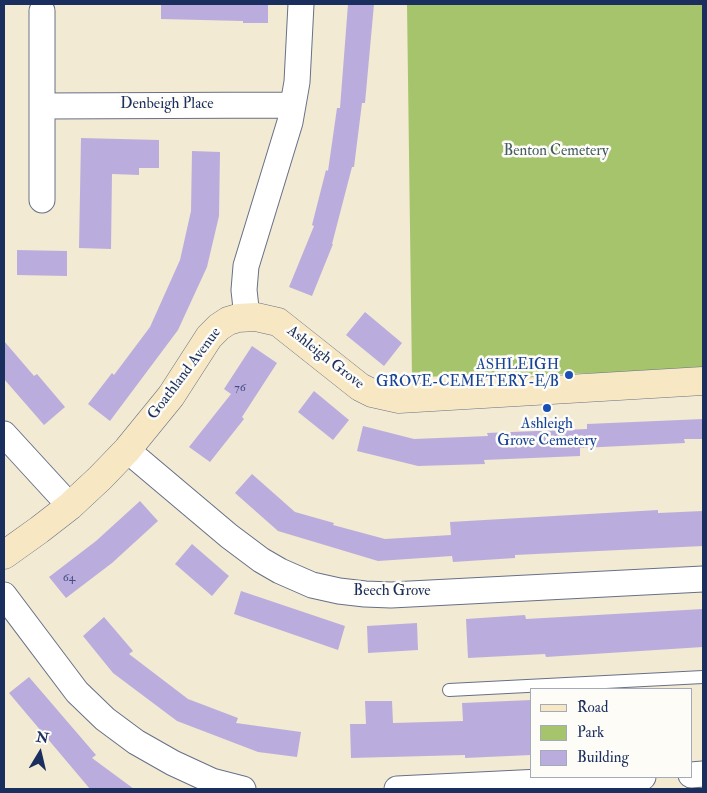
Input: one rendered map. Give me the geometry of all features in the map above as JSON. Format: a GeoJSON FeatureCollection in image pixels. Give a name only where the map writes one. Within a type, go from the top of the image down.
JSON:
{"type":"FeatureCollection","features":[{"type":"Feature","properties":{"kind":"street"},"geometry":{"type":"LineString","coordinates":[[246,317],[244,290],[246,266],[286,138],[293,105],[300,52],[302,4]]}},
{"type":"Feature","properties":{"kind":"street"},"geometry":{"type":"LineString","coordinates":[[42,11],[42,200]]}},
{"type":"Feature","properties":{"kind":"street","name":"Denbeigh Place"},"geometry":{"type":"LineString","coordinates":[[42,106],[293,105]]}},
{"type":"Feature","properties":{"kind":"street","name":"Ashleigh Grove"},"geometry":{"type":"LineString","coordinates":[[246,317],[266,318],[278,322],[360,387],[379,395],[399,398],[703,381]]}},
{"type":"Feature","properties":{"kind":"street","name":"Goathland Avenue"},"geometry":{"type":"LineString","coordinates":[[4,555],[70,506],[100,478],[127,450],[170,396],[214,332],[228,321],[246,317]]}},
{"type":"Feature","properties":{"kind":"street"},"geometry":{"type":"LineString","coordinates":[[4,434],[70,506]]}},
{"type":"Feature","properties":{"kind":"street","name":"Beech Grove"},"geometry":{"type":"LineString","coordinates":[[127,450],[229,536],[261,560],[280,571],[312,585],[339,591],[391,594],[703,579]]}},
{"type":"Feature","properties":{"kind":"street"},"geometry":{"type":"LineString","coordinates":[[4,595],[77,692],[105,719],[136,742],[173,764],[212,782],[243,789]]}},
{"type":"Feature","properties":{"kind":"street"},"geometry":{"type":"LineString","coordinates":[[397,789],[559,785],[632,778]]}},
{"type":"Feature","properties":{"kind":"lane"},"geometry":{"type":"LineString","coordinates":[[449,690],[703,677]]}},
{"type":"Feature","properties":{"kind":"green space","name":"Benton Cemetery"},"geometry":{"type":"Polygon","coordinates":[[[407,4],[703,4],[703,371],[412,377],[407,4]]]}},
{"type":"Feature","properties":{"kind":"building"},"geometry":{"type":"Polygon","coordinates":[[[161,4],[268,4],[268,23],[161,19],[161,4]]]}},
{"type":"Feature","properties":{"kind":"building"},"geometry":{"type":"Polygon","coordinates":[[[348,4],[374,4],[365,103],[362,103],[354,167],[352,167],[333,244],[312,296],[289,287],[314,226],[312,225],[326,170],[328,171],[337,108],[340,108],[348,4]]]}},
{"type":"Feature","properties":{"kind":"building"},"geometry":{"type":"Polygon","coordinates":[[[81,138],[159,140],[159,168],[139,168],[139,175],[112,174],[111,249],[79,248],[81,138]]]}},
{"type":"Feature","properties":{"kind":"building"},"geometry":{"type":"Polygon","coordinates":[[[192,151],[220,152],[219,216],[207,267],[178,330],[110,421],[88,404],[112,373],[114,375],[150,327],[180,260],[191,211],[192,151]]]}},
{"type":"Feature","properties":{"kind":"building"},"geometry":{"type":"Polygon","coordinates":[[[17,250],[67,251],[67,276],[17,275],[17,250]]]}},
{"type":"Feature","properties":{"kind":"building"},"geometry":{"type":"Polygon","coordinates":[[[365,312],[402,343],[384,366],[346,335],[365,312]]]}},
{"type":"Feature","properties":{"kind":"building"},"geometry":{"type":"Polygon","coordinates":[[[4,341],[34,376],[37,374],[65,407],[44,425],[4,379],[4,341]]]}},
{"type":"Feature","properties":{"kind":"building"},"geometry":{"type":"Polygon","coordinates":[[[252,346],[277,363],[242,417],[244,419],[210,462],[189,447],[231,394],[224,389],[252,346]]]}},
{"type":"Feature","properties":{"kind":"building"},"geometry":{"type":"Polygon","coordinates":[[[314,391],[349,420],[333,440],[298,412],[314,391]]]}},
{"type":"Feature","properties":{"kind":"building"},"geometry":{"type":"Polygon","coordinates":[[[703,419],[703,439],[684,439],[685,443],[580,448],[580,456],[484,460],[485,464],[418,466],[357,451],[363,426],[414,439],[488,436],[487,433],[587,429],[587,424],[703,419]]]}},
{"type":"Feature","properties":{"kind":"building"},"geometry":{"type":"Polygon","coordinates":[[[252,474],[295,512],[334,523],[333,525],[385,539],[451,535],[450,522],[658,510],[658,513],[703,511],[703,546],[515,555],[515,558],[453,562],[452,556],[378,561],[278,531],[235,493],[252,474]]]}},
{"type":"Feature","properties":{"kind":"building"},"geometry":{"type":"Polygon","coordinates":[[[140,501],[158,521],[112,563],[66,598],[49,577],[96,541],[140,501]]]}},
{"type":"Feature","properties":{"kind":"building"},"geometry":{"type":"Polygon","coordinates":[[[192,544],[229,576],[212,596],[175,564],[192,544]]]}},
{"type":"Feature","properties":{"kind":"building"},"geometry":{"type":"Polygon","coordinates":[[[241,591],[345,626],[338,650],[234,614],[241,591]]]}},
{"type":"Feature","properties":{"kind":"building"},"geometry":{"type":"Polygon","coordinates":[[[703,609],[703,647],[546,657],[545,654],[468,658],[466,619],[525,615],[526,619],[703,609]]]}},
{"type":"Feature","properties":{"kind":"building"},"geometry":{"type":"Polygon","coordinates":[[[104,617],[133,651],[129,654],[188,699],[238,718],[236,723],[301,732],[297,757],[258,752],[177,721],[113,673],[83,636],[104,617]]]}},
{"type":"Feature","properties":{"kind":"building"},"geometry":{"type":"Polygon","coordinates":[[[417,623],[418,650],[368,653],[367,626],[417,623]]]}},
{"type":"Feature","properties":{"kind":"building"},"geometry":{"type":"Polygon","coordinates":[[[29,677],[96,755],[92,758],[134,789],[90,789],[9,693],[29,677]]]}},
{"type":"Feature","properties":{"kind":"building"},"geometry":{"type":"Polygon","coordinates":[[[530,700],[530,755],[465,758],[465,755],[351,758],[350,724],[366,724],[365,701],[392,701],[393,723],[463,721],[462,703],[530,700]]]}},
{"type":"Feature","properties":{"kind":"place","name":"ASHLEIGH GROVE-CEMETERY-E/B"},"geometry":{"type":"Point","coordinates":[569,375]}},
{"type":"Feature","properties":{"kind":"place","name":"Ashleigh Grove Cemetery"},"geometry":{"type":"Point","coordinates":[547,408]}}]}
